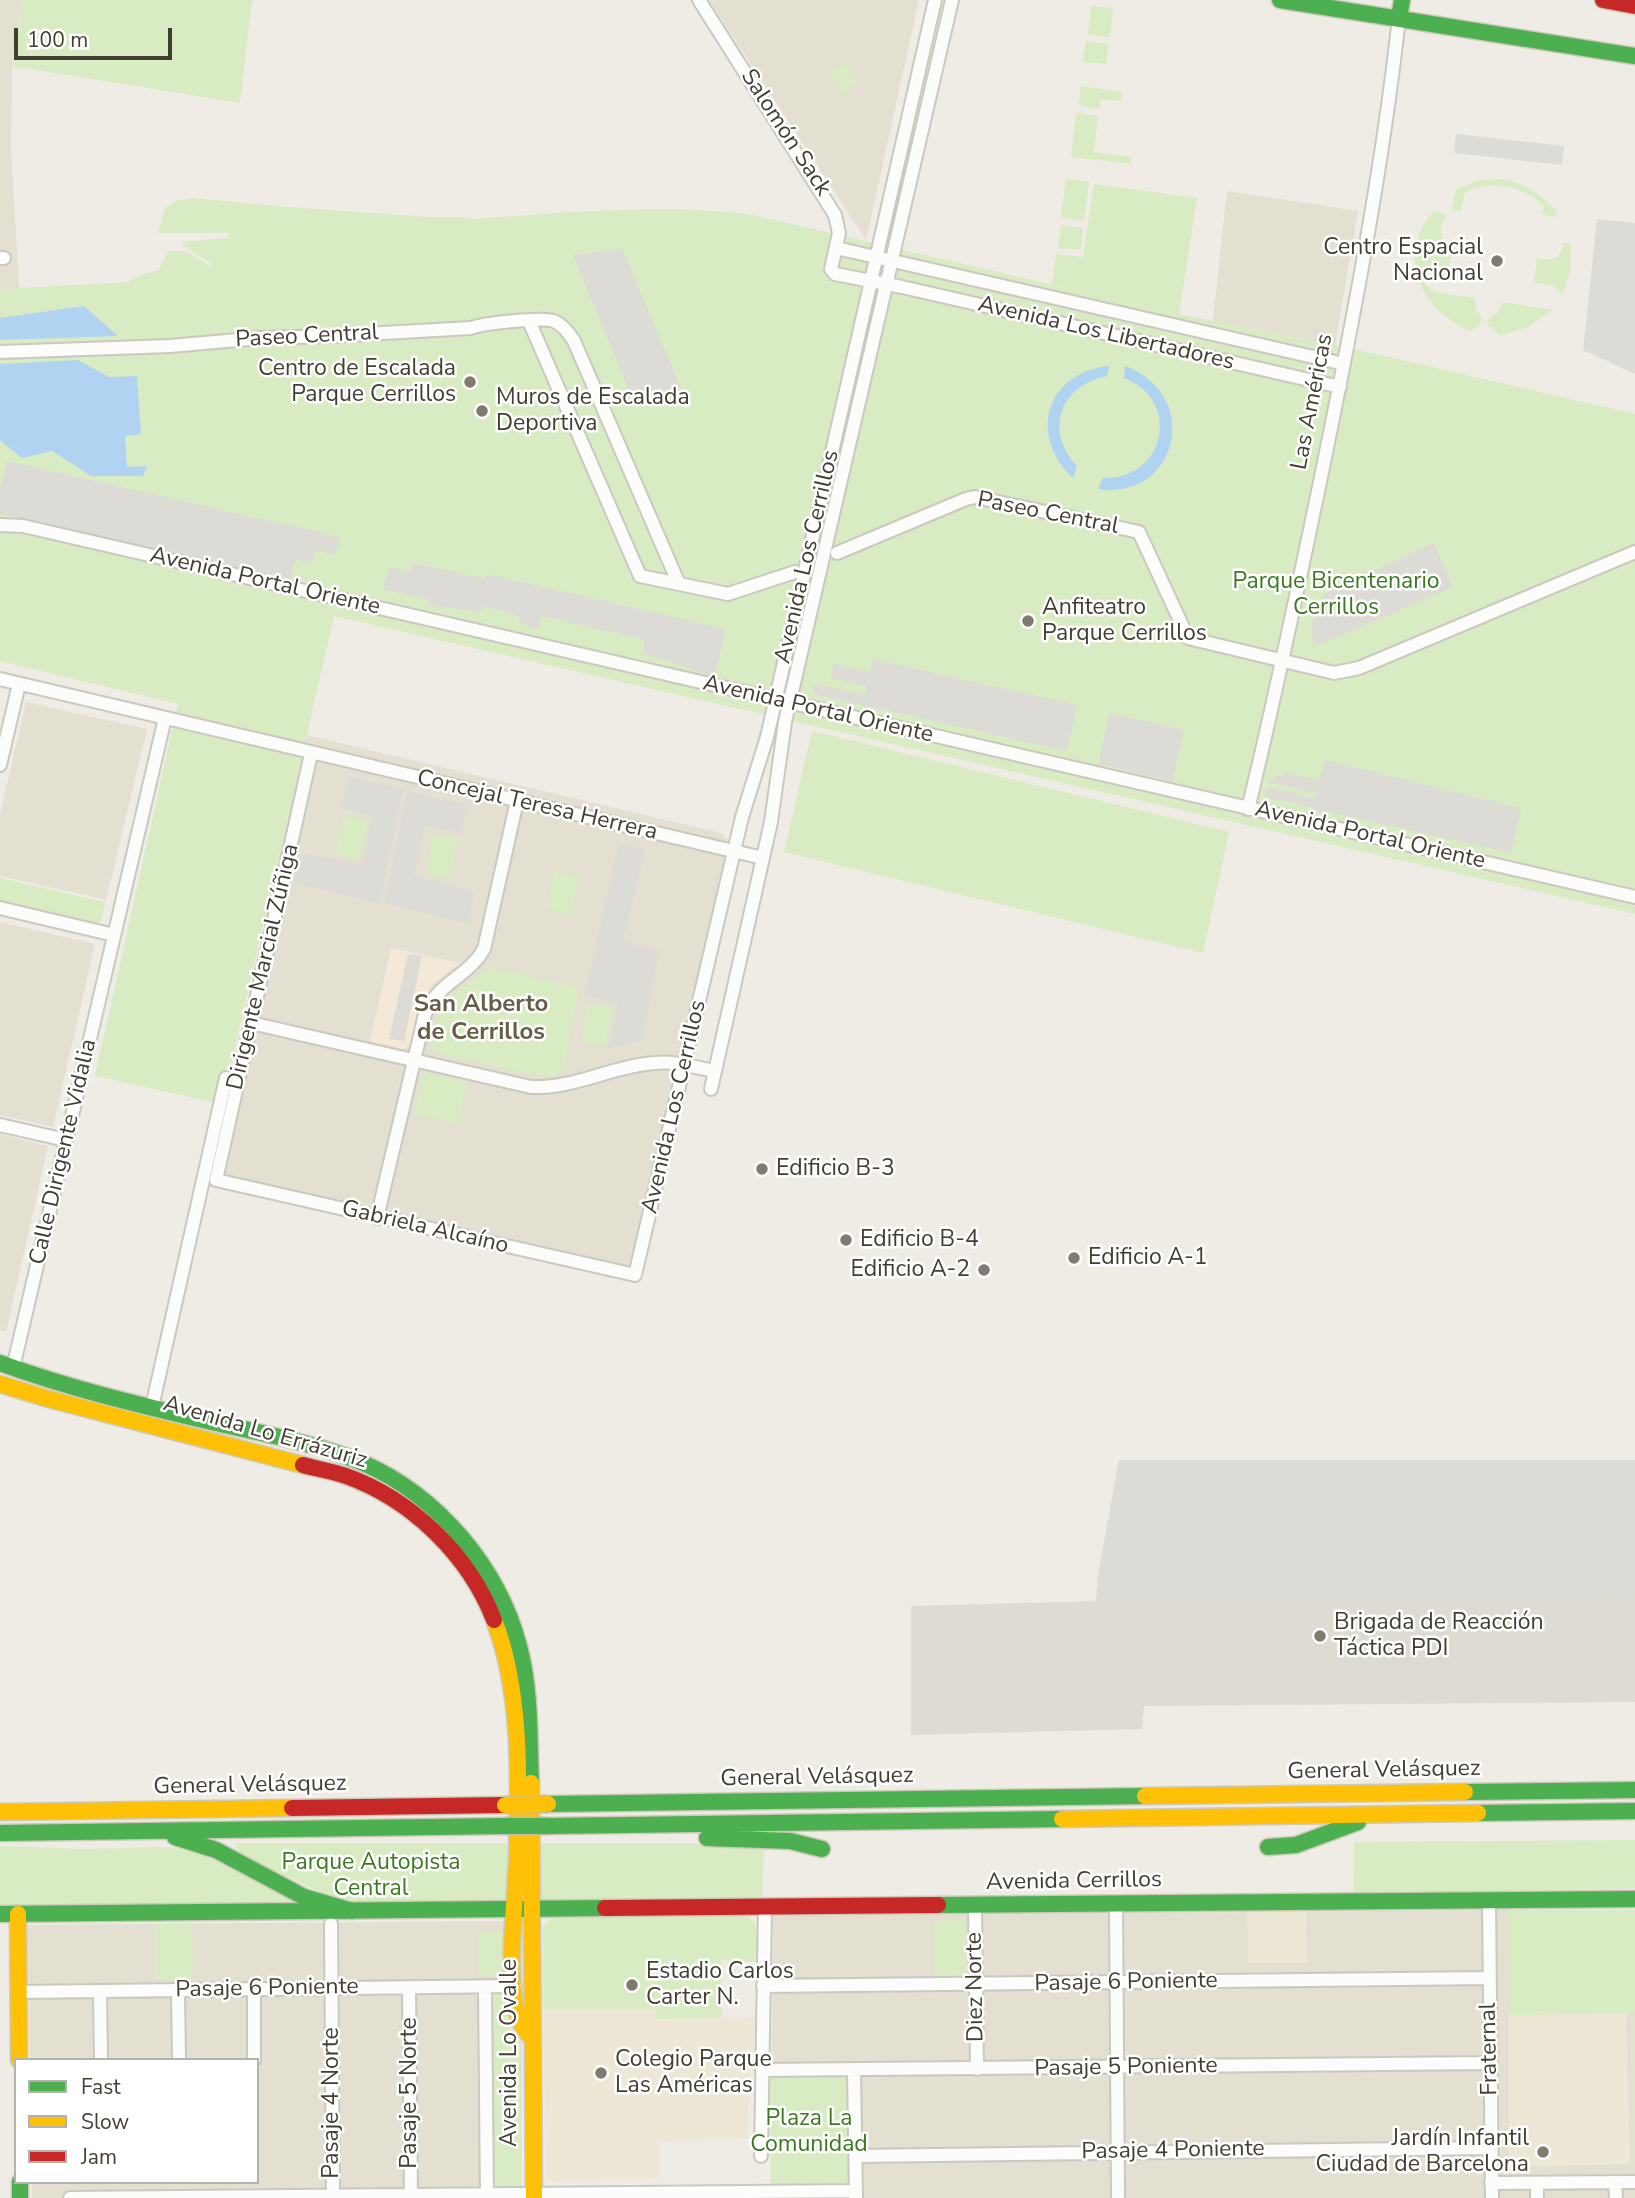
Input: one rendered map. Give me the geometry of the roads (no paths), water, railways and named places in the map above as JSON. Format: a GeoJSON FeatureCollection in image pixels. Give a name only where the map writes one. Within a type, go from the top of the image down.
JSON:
{"type":"FeatureCollection","features":[{"type":"Feature","properties":{"kind":"main road"},"geometry":{"type":"LineString","coordinates":[[1280,0],[1635,56]]}},
{"type":"Feature","properties":{"kind":"main road","name":"Las Américas"},"geometry":{"type":"LineString","coordinates":[[1399,18],[1402,0]]}},
{"type":"Feature","properties":{"kind":"main road"},"geometry":{"type":"LineString","coordinates":[[1604,0],[1635,6]]}},
{"type":"Feature","properties":{"kind":"main road","name":"Avenida Lo Errázuriz"},"geometry":{"type":"LineString","coordinates":[[7,1366],[152,1407],[313,1447],[376,1469],[425,1501],[468,1545],[505,1605],[523,1663],[531,1778],[532,1908]]}},
{"type":"Feature","properties":{"kind":"main road","name":"Avenida Lo Errázuriz"},"geometry":{"type":"LineString","coordinates":[[0,1384],[346,1476],[399,1502],[441,1537],[465,1566],[486,1599],[503,1643],[511,1677],[518,1830],[514,1908],[515,1986],[520,2021],[532,2040]]}},
{"type":"Feature","properties":{"kind":"main road","name":"General Velásquez"},"geometry":{"type":"LineString","coordinates":[[0,1812],[1635,1790]]}},
{"type":"Feature","properties":{"kind":"main road","name":"General Velásquez"},"geometry":{"type":"LineString","coordinates":[[0,1833],[1635,1811]]}},
{"type":"Feature","properties":{"kind":"main road"},"geometry":{"type":"LineString","coordinates":[[1268,1847],[1296,1845],[1332,1830],[1388,1814]]}},
{"type":"Feature","properties":{"kind":"main road"},"geometry":{"type":"LineString","coordinates":[[593,1825],[680,1836],[790,1841],[822,1849]]}},
{"type":"Feature","properties":{"kind":"main road"},"geometry":{"type":"LineString","coordinates":[[145,1831],[199,1844],[233,1858],[304,1896],[352,1911]]}},
{"type":"Feature","properties":{"kind":"main road","name":"Avenida Cerrillos"},"geometry":{"type":"LineString","coordinates":[[0,1914],[1635,1899]]}},
{"type":"Feature","properties":{"kind":"main road","name":"Avenida Lo Ovalle"},"geometry":{"type":"LineString","coordinates":[[532,1908],[534,2196]]}},
{"type":"Feature","properties":{"kind":"main road"},"geometry":{"type":"LineString","coordinates":[[18,1914],[19,2058]]}},
{"type":"Feature","properties":{"kind":"street","name":"Salomón Sack"},"geometry":{"type":"LineString","coordinates":[[699,0],[831,206],[838,222],[831,269],[835,274]]}},
{"type":"Feature","properties":{"kind":"street","name":"Avenida Los Cerrillos"},"geometry":{"type":"LineString","coordinates":[[635,1275],[734,851],[775,700],[935,0]]}},
{"type":"Feature","properties":{"kind":"street","name":"Avenida Los Cerrillos"},"geometry":{"type":"LineString","coordinates":[[710,1089],[771,822],[789,703],[952,0]]}},
{"type":"Feature","properties":{"kind":"street","name":"Las Américas"},"geometry":{"type":"LineString","coordinates":[[1248,808],[1340,387],[1371,215],[1399,18]]}},
{"type":"Feature","properties":{"kind":"street","name":"Avenida Los Libertadores"},"geometry":{"type":"LineString","coordinates":[[836,248],[1344,364]]}},
{"type":"Feature","properties":{"kind":"street","name":"Avenida Los Libertadores"},"geometry":{"type":"LineString","coordinates":[[835,274],[1340,387]]}},
{"type":"Feature","properties":{"kind":"street","name":"Paseo Central"},"geometry":{"type":"LineString","coordinates":[[0,352],[170,346],[260,338],[418,332],[529,321],[557,322],[573,341],[678,582]]}},
{"type":"Feature","properties":{"kind":"street"},"geometry":{"type":"LineString","coordinates":[[529,321],[640,576],[728,594],[795,572]]}},
{"type":"Feature","properties":{"kind":"street","name":"Paseo Central"},"geometry":{"type":"LineString","coordinates":[[837,553],[975,497],[1139,532],[1188,638],[1326,673],[1350,671],[1635,552]]}},
{"type":"Feature","properties":{"kind":"street","name":"Avenida Portal Oriente"},"geometry":{"type":"LineString","coordinates":[[0,525],[23,526],[1635,897]]}},
{"type":"Feature","properties":{"kind":"street","name":"Concejal Teresa Herrera"},"geometry":{"type":"LineString","coordinates":[[0,679],[763,858]]}},
{"type":"Feature","properties":{"kind":"street"},"geometry":{"type":"LineString","coordinates":[[0,765],[19,684]]}},
{"type":"Feature","properties":{"kind":"street","name":"Calle Dirigente Vidalia"},"geometry":{"type":"LineString","coordinates":[[7,1366],[66,1140],[165,718]]}},
{"type":"Feature","properties":{"kind":"street","name":"Dirigente Marcial Zúñiga"},"geometry":{"type":"LineString","coordinates":[[216,1180],[311,754]]}},
{"type":"Feature","properties":{"kind":"street"},"geometry":{"type":"LineString","coordinates":[[377,1218],[430,1002],[445,986],[477,961],[484,948],[517,801]]}},
{"type":"Feature","properties":{"kind":"street"},"geometry":{"type":"LineString","coordinates":[[0,908],[114,935]]}},
{"type":"Feature","properties":{"kind":"street"},"geometry":{"type":"LineString","coordinates":[[251,1023],[515,1085],[546,1088],[641,1065],[669,1063],[714,1072]]}},
{"type":"Feature","properties":{"kind":"street"},"geometry":{"type":"LineString","coordinates":[[152,1407],[226,1078]]}},
{"type":"Feature","properties":{"kind":"street"},"geometry":{"type":"LineString","coordinates":[[0,1125],[66,1140]]}},
{"type":"Feature","properties":{"kind":"street","name":"Gabriela Alcaíno"},"geometry":{"type":"LineString","coordinates":[[216,1180],[635,1275]]}},
{"type":"Feature","properties":{"kind":"street","name":"Fraternal"},"geometry":{"type":"LineString","coordinates":[[1489,1900],[1492,2198]]}},
{"type":"Feature","properties":{"kind":"street"},"geometry":{"type":"LineString","coordinates":[[1116,1904],[1118,2198]]}},
{"type":"Feature","properties":{"kind":"street","name":"Diez Norte"},"geometry":{"type":"LineString","coordinates":[[975,1905],[977,2069]]}},
{"type":"Feature","properties":{"kind":"street"},"geometry":{"type":"LineString","coordinates":[[761,2156],[765,1908]]}},
{"type":"Feature","properties":{"kind":"street","name":"Pasaje 4 Norte"},"geometry":{"type":"LineString","coordinates":[[331,1924],[333,2197]]}},
{"type":"Feature","properties":{"kind":"street","name":"Pasaje 6 Poniente"},"geometry":{"type":"LineString","coordinates":[[763,1986],[1489,1978]]}},
{"type":"Feature","properties":{"kind":"street","name":"Pasaje 6 Poniente"},"geometry":{"type":"LineString","coordinates":[[19,1992],[515,1986]]}},
{"type":"Feature","properties":{"kind":"street","name":"Pasaje 5 Norte"},"geometry":{"type":"LineString","coordinates":[[409,1987],[411,2196]]}},
{"type":"Feature","properties":{"kind":"street"},"geometry":{"type":"LineString","coordinates":[[485,1987],[487,2196]]}},
{"type":"Feature","properties":{"kind":"street"},"geometry":{"type":"LineString","coordinates":[[254,1989],[254,2058]]}},
{"type":"Feature","properties":{"kind":"street"},"geometry":{"type":"LineString","coordinates":[[178,1990],[179,2058]]}},
{"type":"Feature","properties":{"kind":"street"},"geometry":{"type":"LineString","coordinates":[[100,1991],[101,2058]]}},
{"type":"Feature","properties":{"kind":"street","name":"Pasaje 5 Poniente"},"geometry":{"type":"LineString","coordinates":[[762,2070],[1490,2063]]}},
{"type":"Feature","properties":{"kind":"street"},"geometry":{"type":"LineString","coordinates":[[70,2198],[856,2195],[854,2069]]}},
{"type":"Feature","properties":{"kind":"street","name":"Pasaje 4 Poniente"},"geometry":{"type":"LineString","coordinates":[[856,2156],[1491,2148]]}},
{"type":"Feature","properties":{"kind":"street"},"geometry":{"type":"LineString","coordinates":[[1615,2182],[1616,2198]]}},
{"type":"Feature","properties":{"kind":"street"},"geometry":{"type":"LineString","coordinates":[[1491,2183],[1635,2182]]}},
{"type":"Feature","properties":{"kind":"street"},"geometry":{"type":"LineString","coordinates":[[1537,2183],[1537,2198]]}},
{"type":"Feature","properties":{"kind":"water"},"geometry":{"type":"Polygon","coordinates":[[[84,306],[118,336],[0,340],[0,318],[84,306]]]}},
{"type":"Feature","properties":{"kind":"water"},"geometry":{"type":"Polygon","coordinates":[[[78,360],[109,377],[137,376],[141,434],[125,436],[127,467],[147,466],[143,476],[91,476],[52,451],[22,458],[0,440],[0,364],[78,360]]]}},
{"type":"Feature","properties":{"kind":"water"},"geometry":{"type":"Polygon","coordinates":[[[1109,366],[1107,376],[1078,389],[1068,399],[1062,411],[1061,438],[1077,466],[1073,478],[1059,461],[1051,443],[1048,426],[1050,408],[1058,393],[1070,380],[1087,371],[1109,366]]]}},
{"type":"Feature","properties":{"kind":"water"},"geometry":{"type":"Polygon","coordinates":[[[1125,366],[1150,380],[1165,400],[1172,421],[1171,443],[1162,463],[1147,479],[1125,488],[1098,489],[1103,478],[1124,475],[1141,466],[1153,453],[1159,437],[1159,420],[1154,403],[1142,389],[1124,378],[1125,366]]]}},
{"type":"Feature","properties":{"kind":"place","name":"Centro Espacial Nacional"},"geometry":{"type":"Point","coordinates":[1497,261]}},
{"type":"Feature","properties":{"kind":"place","name":"Centro de Escalada Parque Cerrillos"},"geometry":{"type":"Point","coordinates":[470,382]}},
{"type":"Feature","properties":{"kind":"place","name":"Muros de Escalada Deportiva"},"geometry":{"type":"Point","coordinates":[482,411]}},
{"type":"Feature","properties":{"kind":"place","name":"Anfiteatro Parque Cerrillos"},"geometry":{"type":"Point","coordinates":[1028,621]}},
{"type":"Feature","properties":{"kind":"place","name":"Edificio B-3"},"geometry":{"type":"Point","coordinates":[762,1169]}},
{"type":"Feature","properties":{"kind":"place","name":"Edificio B-4"},"geometry":{"type":"Point","coordinates":[846,1240]}},
{"type":"Feature","properties":{"kind":"place","name":"Edificio A-1"},"geometry":{"type":"Point","coordinates":[1074,1258]}},
{"type":"Feature","properties":{"kind":"place","name":"Edificio A-2"},"geometry":{"type":"Point","coordinates":[984,1270]}},
{"type":"Feature","properties":{"kind":"place","name":"Brigada de Reacción Táctica PDI"},"geometry":{"type":"Point","coordinates":[1320,1636]}},
{"type":"Feature","properties":{"kind":"place","name":"Estadio Carlos Carter N."},"geometry":{"type":"Point","coordinates":[632,1985]}},
{"type":"Feature","properties":{"kind":"place","name":"Colegio Parque Las Américas"},"geometry":{"type":"Point","coordinates":[601,2073]}},
{"type":"Feature","properties":{"kind":"place","name":"Jardín Infantil Ciudad de Barcelona"},"geometry":{"type":"Point","coordinates":[1543,2152]}},
{"type":"Feature","properties":{"kind":"district","name":"San Alberto de Cerrillos"},"geometry":{"type":"Point","coordinates":[481,1019]}},
{"type":"Feature","properties":{"kind":"park label","name":"Parque Bicentenario Cerrillos"},"geometry":{"type":"Point","coordinates":[1336,595]}},
{"type":"Feature","properties":{"kind":"park label","name":"Parque Autopista Central"},"geometry":{"type":"Point","coordinates":[371,1876]}},
{"type":"Feature","properties":{"kind":"park label","name":"Plaza La Comunidad"},"geometry":{"type":"Point","coordinates":[809,2132]}}]}
